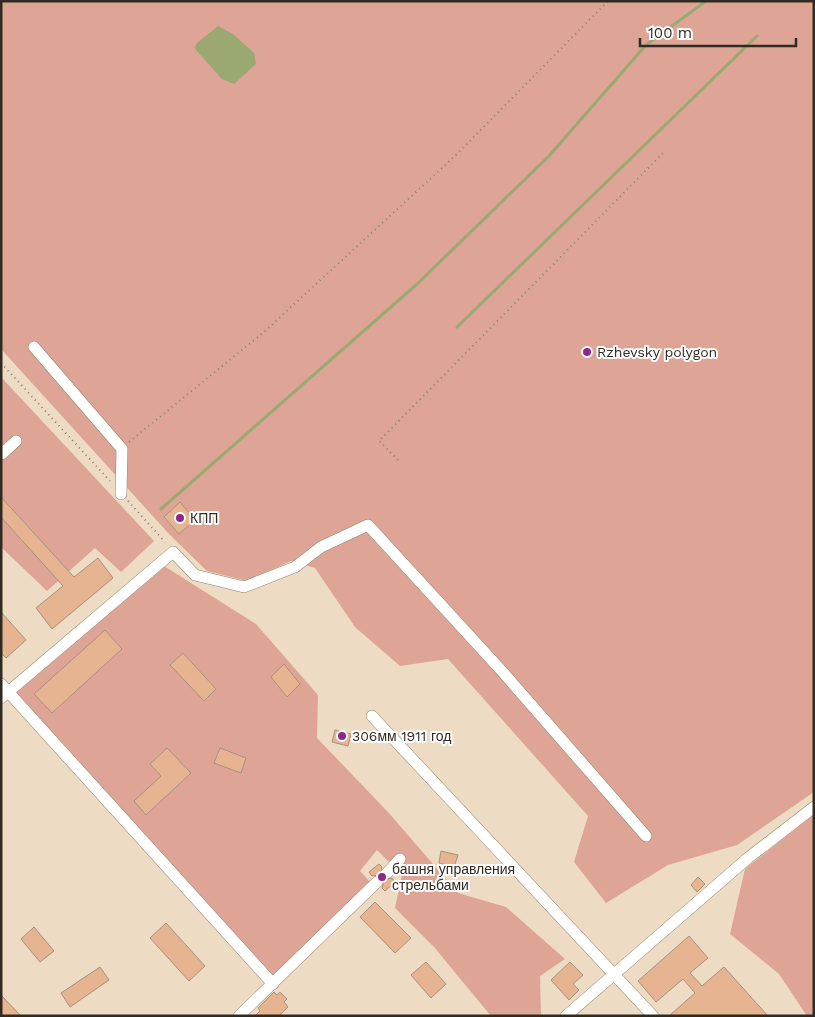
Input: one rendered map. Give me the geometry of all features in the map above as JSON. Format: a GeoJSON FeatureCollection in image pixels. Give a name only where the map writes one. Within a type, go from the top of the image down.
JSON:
{"type":"FeatureCollection","features":[{"type":"Feature","properties":{"kind":"lane"},"geometry":{"type":"LineString","coordinates":[[34,347],[122,449],[121,494]]}},
{"type":"Feature","properties":{"kind":"lane"},"geometry":{"type":"LineString","coordinates":[[2,454],[16,441]]}},
{"type":"Feature","properties":{"kind":"lane"},"geometry":{"type":"LineString","coordinates":[[273,984],[3,691],[173,552],[195,575],[244,587],[295,567],[321,547],[368,525],[500,669],[646,836]]}},
{"type":"Feature","properties":{"kind":"lane"},"geometry":{"type":"LineString","coordinates":[[372,716],[653,1016]]}},
{"type":"Feature","properties":{"kind":"lane"},"geometry":{"type":"LineString","coordinates":[[566,1016],[748,858],[814,807]]}},
{"type":"Feature","properties":{"kind":"lane"},"geometry":{"type":"LineString","coordinates":[[387,873],[400,860]]}},
{"type":"Feature","properties":{"kind":"lane"},"geometry":{"type":"LineString","coordinates":[[239,1016],[377,882]]}},
{"type":"Feature","properties":{"kind":"path"},"geometry":{"type":"LineString","coordinates":[[122,449],[264,332],[454,156],[608,1]]}},
{"type":"Feature","properties":{"kind":"path"},"geometry":{"type":"LineString","coordinates":[[398,460],[379,441],[664,152]]}},
{"type":"Feature","properties":{"kind":"path"},"geometry":{"type":"LineString","coordinates":[[1,363],[164,542]]}},
{"type":"Feature","properties":{"kind":"shaded area"},"geometry":{"type":"Polygon","coordinates":[[[3,1],[814,1],[814,792],[737,845],[668,865],[606,903],[574,862],[588,816],[448,659],[400,666],[355,627],[315,568],[291,561],[247,581],[207,571],[169,534],[1,349],[1,5],[3,1]]]}},
{"type":"Feature","properties":{"kind":"shaded area"},"geometry":{"type":"Polygon","coordinates":[[[218,26],[233,34],[254,53],[256,64],[234,84],[222,79],[195,49],[196,44],[218,26]]]}},
{"type":"Feature","properties":{"kind":"shaded area"},"geometry":{"type":"Polygon","coordinates":[[[1,377],[154,541],[121,572],[95,548],[47,591],[1,547],[1,377]]]}},
{"type":"Feature","properties":{"kind":"shaded area"},"geometry":{"type":"Polygon","coordinates":[[[164,566],[256,624],[318,695],[317,738],[388,812],[458,893],[506,907],[565,959],[540,976],[541,1016],[491,1016],[434,947],[395,908],[402,875],[377,850],[360,871],[371,883],[273,979],[13,691],[164,566]]]}},
{"type":"Feature","properties":{"kind":"shaded area"},"geometry":{"type":"Polygon","coordinates":[[[814,814],[814,1016],[807,1016],[779,974],[730,934],[745,869],[814,814]]]}},
{"type":"Feature","properties":{"kind":"building"},"geometry":{"type":"Polygon","coordinates":[[[1,497],[74,577],[98,558],[113,578],[52,629],[36,608],[63,586],[1,517],[1,497]]]}},
{"type":"Feature","properties":{"kind":"building","name":"КПП"},"geometry":{"type":"Polygon","coordinates":[[[180,502],[195,520],[179,534],[164,517],[180,502]]]}},
{"type":"Feature","properties":{"kind":"building"},"geometry":{"type":"Polygon","coordinates":[[[1,612],[26,640],[6,658],[1,653],[1,612]]]}},
{"type":"Feature","properties":{"kind":"building"},"geometry":{"type":"Polygon","coordinates":[[[105,630],[122,649],[52,713],[34,694],[105,630]]]}},
{"type":"Feature","properties":{"kind":"building"},"geometry":{"type":"Polygon","coordinates":[[[183,653],[216,689],[204,701],[170,665],[183,653]]]}},
{"type":"Feature","properties":{"kind":"building"},"geometry":{"type":"Polygon","coordinates":[[[284,664],[300,684],[287,697],[271,677],[284,664]]]}},
{"type":"Feature","properties":{"kind":"building","name":"306мм 1911 год"},"geometry":{"type":"Polygon","coordinates":[[[335,730],[351,734],[348,746],[332,742],[335,730]]]}},
{"type":"Feature","properties":{"kind":"building"},"geometry":{"type":"Polygon","coordinates":[[[167,748],[191,773],[146,815],[134,801],[161,776],[150,764],[167,748]]]}},
{"type":"Feature","properties":{"kind":"building"},"geometry":{"type":"Polygon","coordinates":[[[220,748],[246,758],[241,773],[214,763],[220,748]]]}},
{"type":"Feature","properties":{"kind":"building"},"geometry":{"type":"Polygon","coordinates":[[[441,851],[458,855],[454,867],[439,863],[441,851]]]}},
{"type":"Feature","properties":{"kind":"building"},"geometry":{"type":"Polygon","coordinates":[[[379,864],[382,867],[380,875],[372,876],[369,872],[379,864]]]}},
{"type":"Feature","properties":{"kind":"building"},"geometry":{"type":"Polygon","coordinates":[[[698,877],[705,884],[697,892],[691,885],[698,877]]]}},
{"type":"Feature","properties":{"kind":"building"},"geometry":{"type":"Polygon","coordinates":[[[392,878],[395,882],[385,891],[382,888],[384,880],[392,878]]]}},
{"type":"Feature","properties":{"kind":"building"},"geometry":{"type":"Polygon","coordinates":[[[375,902],[411,938],[395,953],[360,917],[375,902]]]}},
{"type":"Feature","properties":{"kind":"building"},"geometry":{"type":"Polygon","coordinates":[[[166,923],[205,966],[189,981],[150,938],[166,923]]]}},
{"type":"Feature","properties":{"kind":"building"},"geometry":{"type":"Polygon","coordinates":[[[34,927],[54,951],[40,962],[21,939],[34,927]]]}},
{"type":"Feature","properties":{"kind":"building"},"geometry":{"type":"Polygon","coordinates":[[[689,936],[708,958],[690,973],[702,986],[724,967],[768,1016],[669,1016],[695,993],[683,979],[656,1002],[638,981],[689,936]]]}},
{"type":"Feature","properties":{"kind":"building"},"geometry":{"type":"Polygon","coordinates":[[[426,962],[446,984],[431,998],[411,975],[426,962]]]}},
{"type":"Feature","properties":{"kind":"building"},"geometry":{"type":"Polygon","coordinates":[[[570,962],[583,975],[573,984],[579,990],[569,1000],[551,980],[570,962]]]}},
{"type":"Feature","properties":{"kind":"building"},"geometry":{"type":"Polygon","coordinates":[[[100,967],[109,980],[70,1007],[61,993],[100,967]]]}},
{"type":"Feature","properties":{"kind":"building"},"geometry":{"type":"Polygon","coordinates":[[[274,992],[277,995],[280,992],[287,999],[284,1002],[288,1007],[279,1016],[255,1016],[260,1011],[258,1008],[274,992]]]}},
{"type":"Feature","properties":{"kind":"building"},"geometry":{"type":"Polygon","coordinates":[[[1,995],[21,1016],[1,1016],[1,995]]]}},
{"type":"Feature","properties":{"kind":"waterway"},"geometry":{"type":"LineString","coordinates":[[161,509],[416,285],[549,156],[646,45],[706,1]]}},
{"type":"Feature","properties":{"kind":"waterway"},"geometry":{"type":"LineString","coordinates":[[457,327],[757,36]]}},
{"type":"Feature","properties":{"kind":"place","name":"Rzhevsky polygon"},"geometry":{"type":"Point","coordinates":[587,352]}},
{"type":"Feature","properties":{"kind":"place","name":"КПП"},"geometry":{"type":"Point","coordinates":[180,518]}},
{"type":"Feature","properties":{"kind":"place","name":"306мм 1911 год"},"geometry":{"type":"Point","coordinates":[342,736]}},
{"type":"Feature","properties":{"kind":"place","name":"башня управления стрельбами"},"geometry":{"type":"Point","coordinates":[382,877]}}]}
